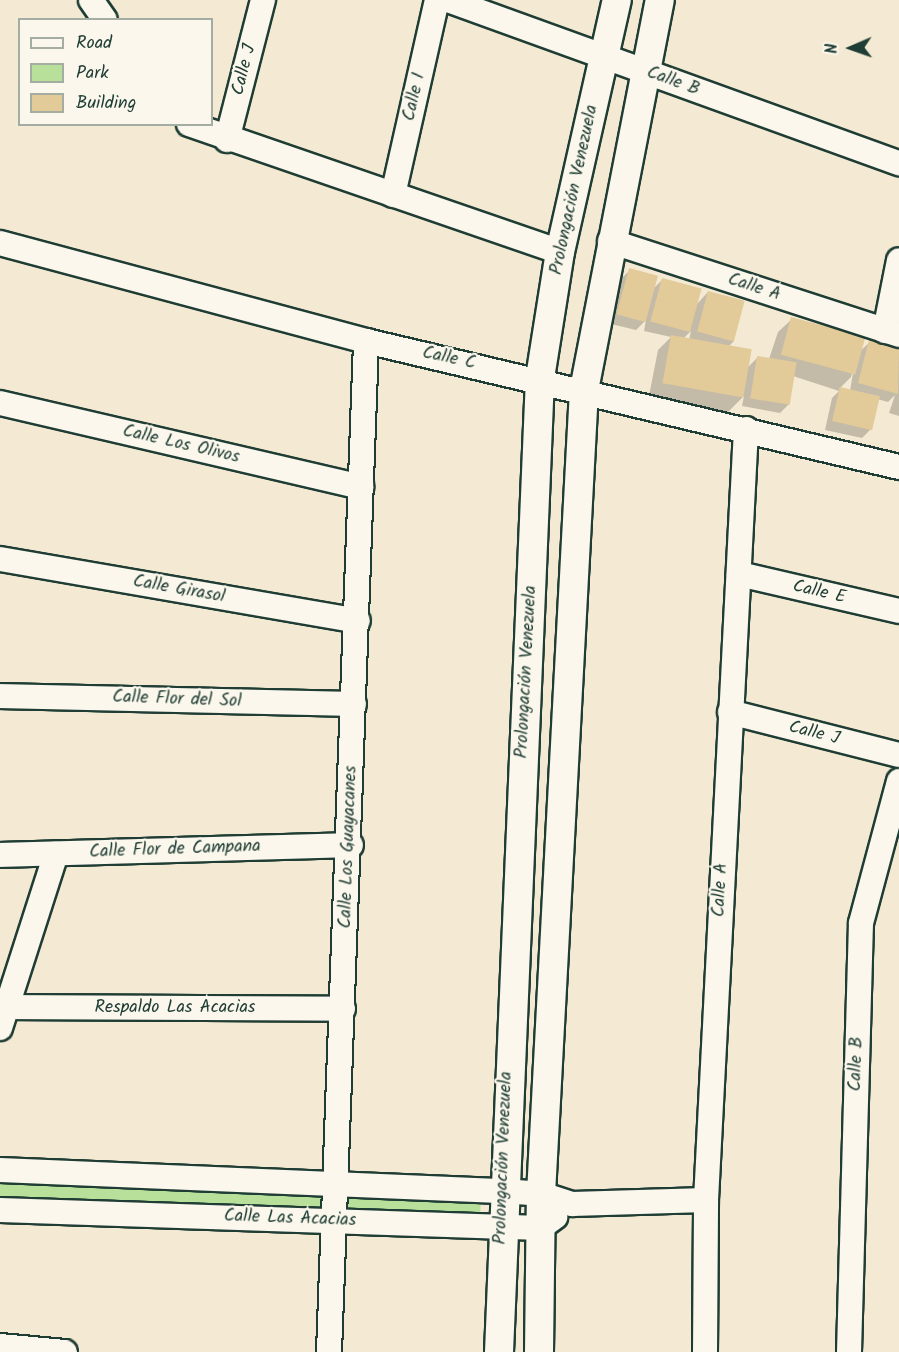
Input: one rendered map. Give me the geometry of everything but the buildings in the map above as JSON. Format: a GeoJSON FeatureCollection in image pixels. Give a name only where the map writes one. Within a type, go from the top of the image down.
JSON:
{"type":"FeatureCollection","features":[{"type":"Feature","properties":{"kind":"street"},"geometry":{"type":"LineString","coordinates":[[91,0],[104,18]]}},
{"type":"Feature","properties":{"kind":"street","name":"Calle J"},"geometry":{"type":"LineString","coordinates":[[227,140],[262,0]]}},
{"type":"Feature","properties":{"kind":"street","name":"Calle I"},"geometry":{"type":"LineString","coordinates":[[393,195],[437,0]]}},
{"type":"Feature","properties":{"kind":"street","name":"Calle B"},"geometry":{"type":"LineString","coordinates":[[447,0],[899,163]]}},
{"type":"Feature","properties":{"kind":"street","name":"Prolongación Venezuela"},"geometry":{"type":"LineString","coordinates":[[499,1352],[500,1227],[540,378],[560,252],[617,0]]}},
{"type":"Feature","properties":{"kind":"street"},"geometry":{"type":"LineString","coordinates":[[538,1352],[541,1194],[584,390],[643,71],[660,0]]}},
{"type":"Feature","properties":{"kind":"street"},"geometry":{"type":"LineString","coordinates":[[194,126],[227,140],[560,252]]}},
{"type":"Feature","properties":{"kind":"street","name":"Calle A"},"geometry":{"type":"LineString","coordinates":[[610,241],[892,333]]}},
{"type":"Feature","properties":{"kind":"street","name":"Calle C"},"geometry":{"type":"LineString","coordinates":[[0,243],[366,341],[540,378],[899,467]]}},
{"type":"Feature","properties":{"kind":"street"},"geometry":{"type":"LineString","coordinates":[[892,333],[899,260]]}},
{"type":"Feature","properties":{"kind":"street","name":"Calle Los Guayacanes"},"geometry":{"type":"LineString","coordinates":[[330,1352],[332,1220],[336,1185],[351,845],[366,341]]}},
{"type":"Feature","properties":{"kind":"street","name":"Calle Los Olivos"},"geometry":{"type":"LineString","coordinates":[[0,403],[361,487]]}},
{"type":"Feature","properties":{"kind":"street","name":"Calle A"},"geometry":{"type":"LineString","coordinates":[[705,1352],[706,1200],[746,429]]}},
{"type":"Feature","properties":{"kind":"street","name":"Calle Girasol"},"geometry":{"type":"LineString","coordinates":[[0,559],[358,621]]}},
{"type":"Feature","properties":{"kind":"street","name":"Calle E"},"geometry":{"type":"LineString","coordinates":[[740,574],[899,611]]}},
{"type":"Feature","properties":{"kind":"street","name":"Calle Flor del Sol"},"geometry":{"type":"LineString","coordinates":[[0,696],[354,704]]}},
{"type":"Feature","properties":{"kind":"street","name":"Calle J"},"geometry":{"type":"LineString","coordinates":[[730,712],[899,755]]}},
{"type":"Feature","properties":{"kind":"street","name":"Calle B"},"geometry":{"type":"LineString","coordinates":[[849,1352],[861,923],[899,781]]}},
{"type":"Feature","properties":{"kind":"street","name":"Calle Flor de Campana"},"geometry":{"type":"LineString","coordinates":[[0,855],[351,845]]}},
{"type":"Feature","properties":{"kind":"street"},"geometry":{"type":"LineString","coordinates":[[3,1017],[56,854]]}},
{"type":"Feature","properties":{"kind":"street","name":"Respaldo Las Acacias"},"geometry":{"type":"LineString","coordinates":[[3,1017],[343,1009]]}},
{"type":"Feature","properties":{"kind":"street","name":"Calle Las Acacias"},"geometry":{"type":"LineString","coordinates":[[0,1170],[502,1191],[541,1194],[572,1204],[706,1200]]}},
{"type":"Feature","properties":{"kind":"street"},"geometry":{"type":"LineString","coordinates":[[540,1228],[572,1204]]}},
{"type":"Feature","properties":{"kind":"street","name":"Calle Las Acacias"},"geometry":{"type":"LineString","coordinates":[[0,1210],[540,1228]]}},
{"type":"Feature","properties":{"kind":"street"},"geometry":{"type":"LineString","coordinates":[[0,1346],[65,1352]]}},
{"type":"Feature","properties":{"kind":"green space"},"geometry":{"type":"Polygon","coordinates":[[[0,1174],[481,1182],[480,1213],[0,1205],[0,1174]]]}}]}
